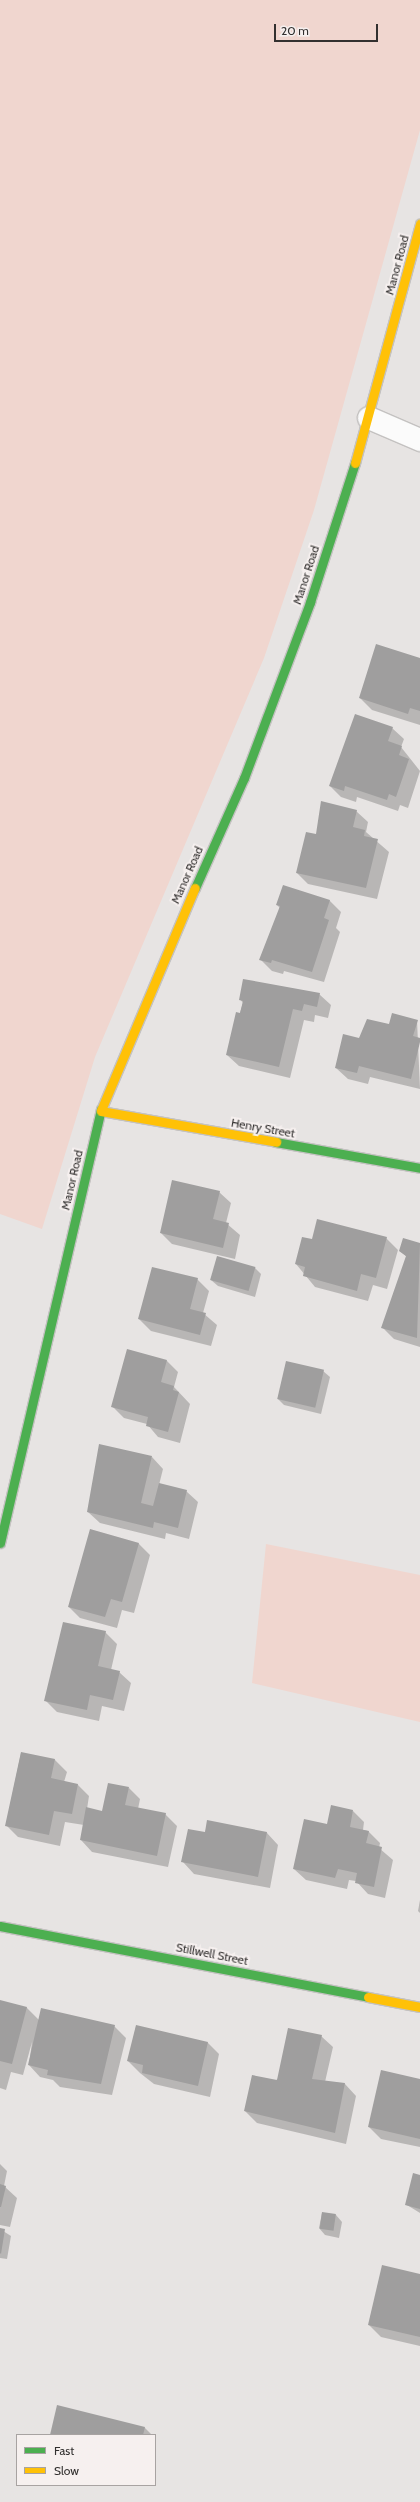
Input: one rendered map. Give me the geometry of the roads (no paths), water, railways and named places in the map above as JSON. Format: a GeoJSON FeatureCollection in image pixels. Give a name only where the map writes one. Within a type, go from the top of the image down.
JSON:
{"type":"FeatureCollection","features":[{"type":"Feature","properties":{"kind":"street","name":"Manor Road"},"geometry":{"type":"LineString","coordinates":[[0,1543],[101,1111],[164,956],[244,778],[310,602],[368,418],[420,224]]}},
{"type":"Feature","properties":{"kind":"street"},"geometry":{"type":"LineString","coordinates":[[368,418],[420,440]]}},
{"type":"Feature","properties":{"kind":"street","name":"Henry Street"},"geometry":{"type":"LineString","coordinates":[[101,1111],[420,1168]]}},
{"type":"Feature","properties":{"kind":"street","name":"Stillwell Street"},"geometry":{"type":"LineString","coordinates":[[0,1926],[420,2006]]}}]}
